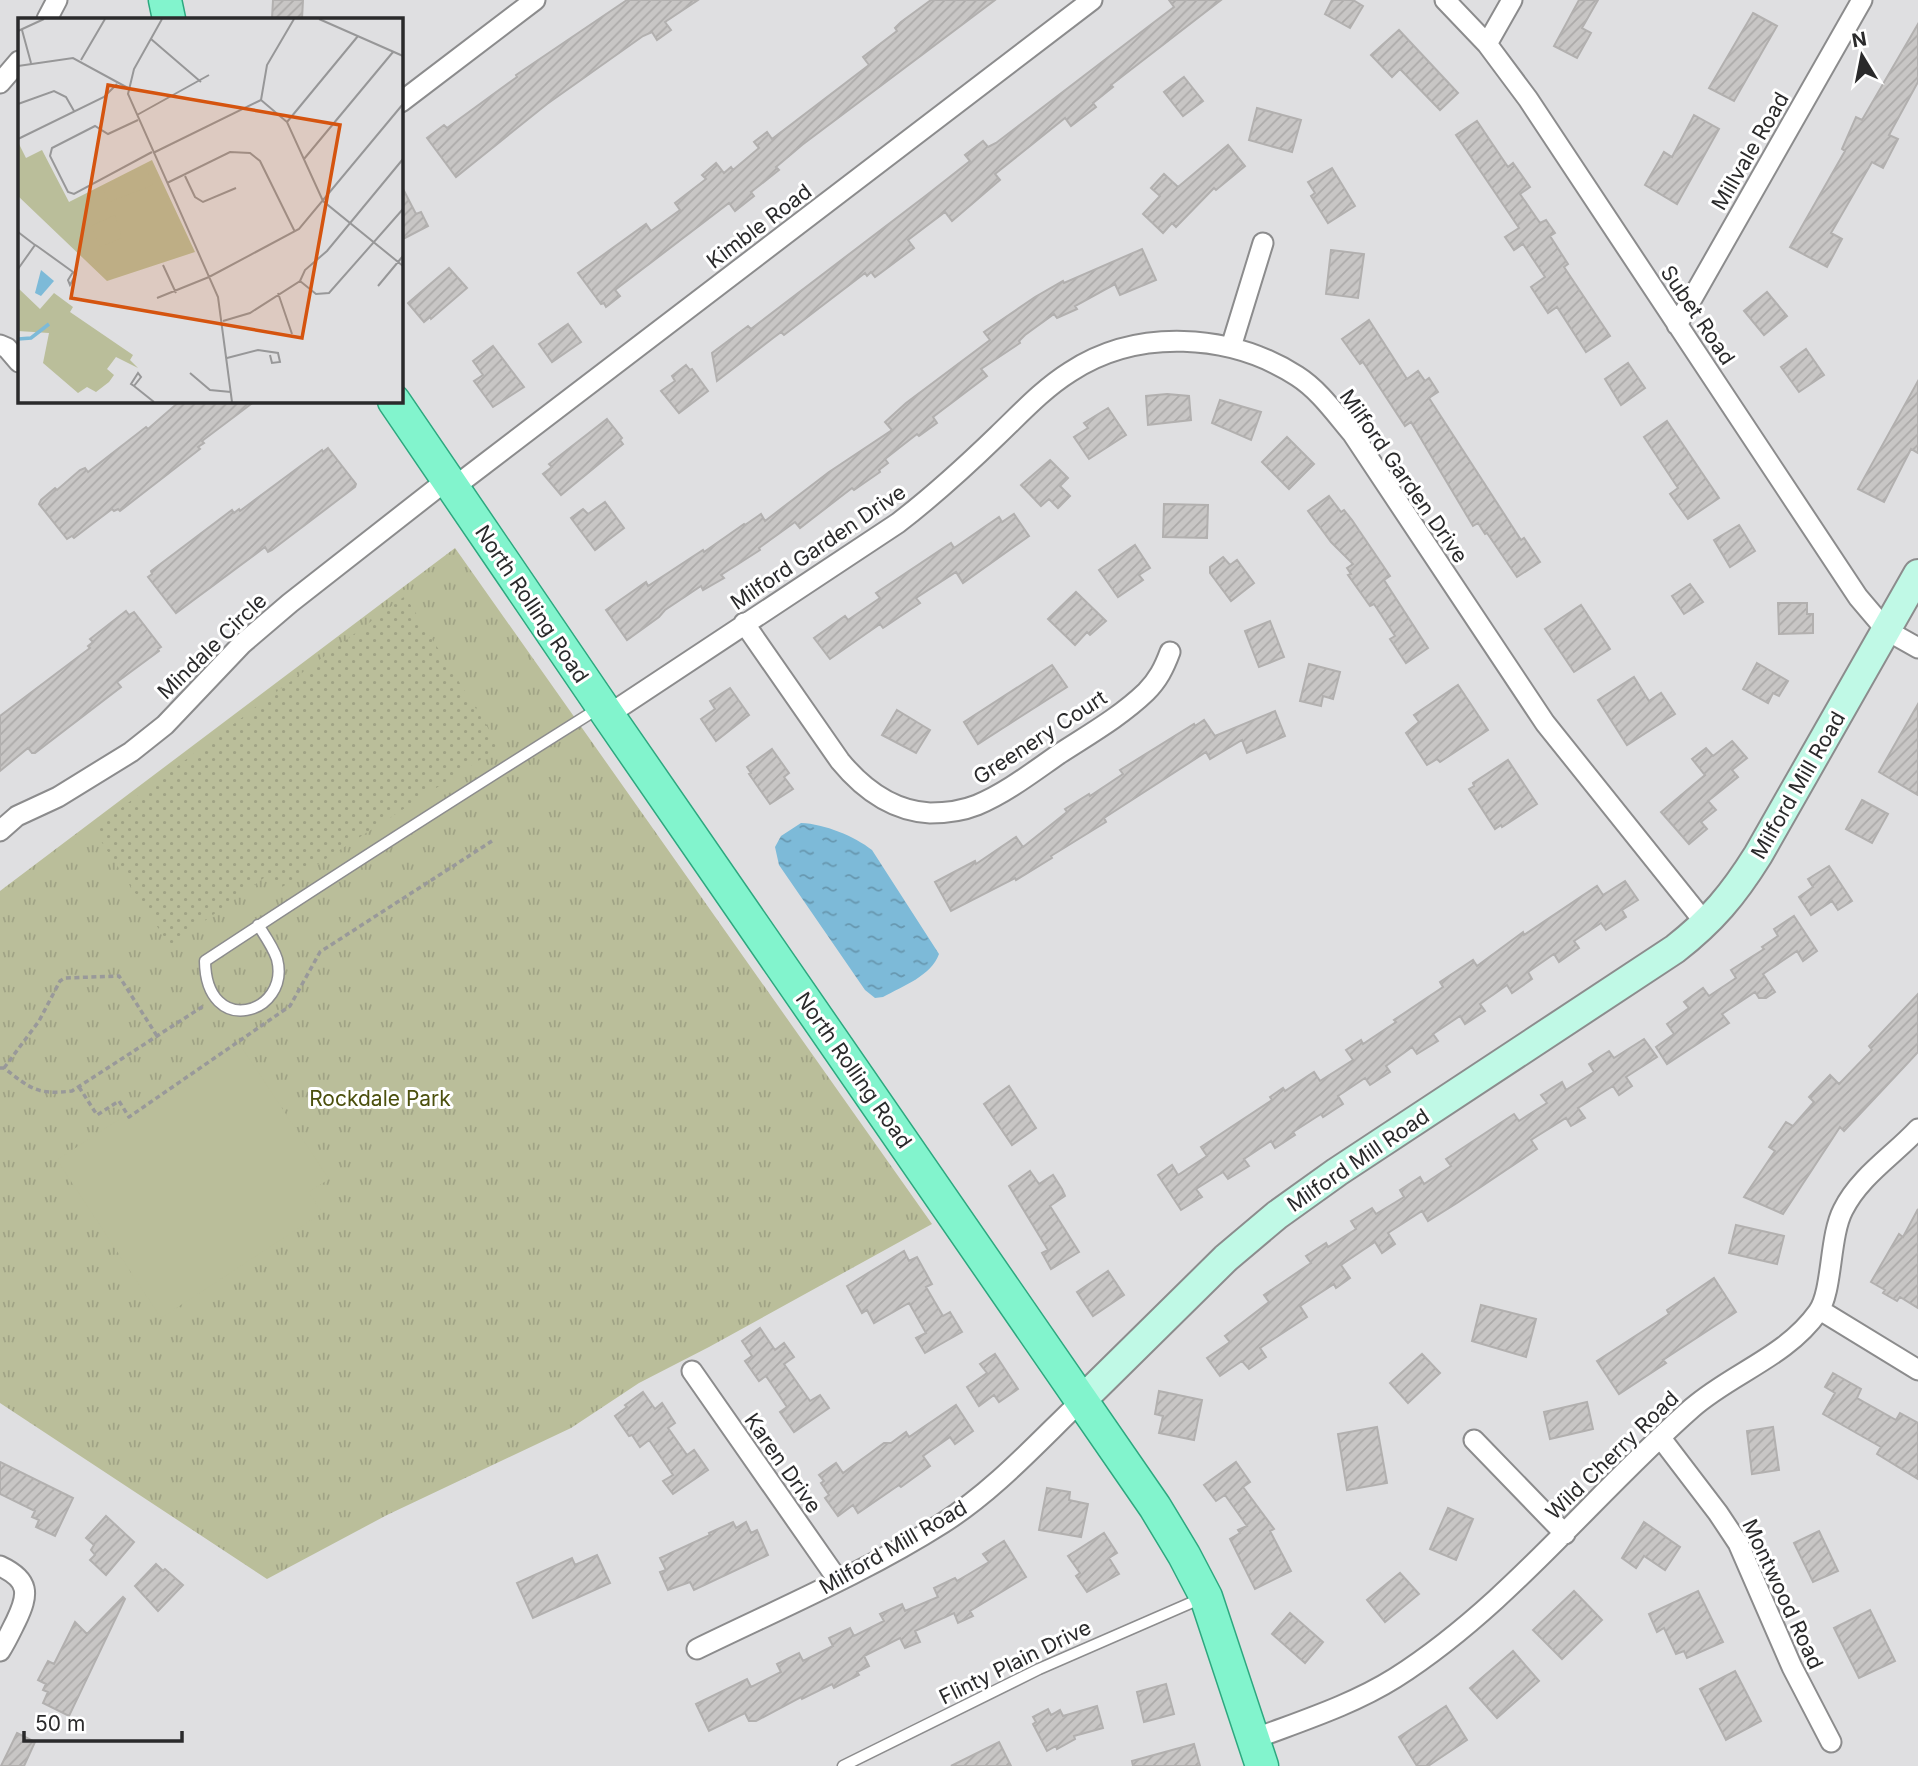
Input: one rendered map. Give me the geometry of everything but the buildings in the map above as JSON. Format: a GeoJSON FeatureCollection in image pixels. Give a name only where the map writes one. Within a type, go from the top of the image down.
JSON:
{"type":"FeatureCollection","features":[{"type":"Feature","properties":{"kind":"main road"},"geometry":{"type":"LineString","coordinates":[[165,0],[169,18]]}},
{"type":"Feature","properties":{"kind":"main road","name":"North Rolling Road"},"geometry":{"type":"LineString","coordinates":[[395,402],[1155,1507],[1206,1597],[1258,1753]]}},
{"type":"Feature","properties":{"kind":"main road","name":"Milford Mill Road"},"geometry":{"type":"LineString","coordinates":[[1082,1400],[1226,1258],[1277,1215],[1337,1172],[1675,949],[1706,924],[1736,890],[1758,855],[1918,574]]}},
{"type":"Feature","properties":{"kind":"street"},"geometry":{"type":"LineString","coordinates":[[48,18],[57,0]]}},
{"type":"Feature","properties":{"kind":"street"},"geometry":{"type":"LineString","coordinates":[[402,101],[535,0]]}},
{"type":"Feature","properties":{"kind":"street","name":"Kimble Road"},"geometry":{"type":"LineString","coordinates":[[450,484],[1092,0]]}},
{"type":"Feature","properties":{"kind":"street","name":"Subet Road"},"geometry":{"type":"LineString","coordinates":[[1445,0],[1487,44],[1528,99],[1858,597],[1886,630],[1918,648]]}},
{"type":"Feature","properties":{"kind":"street"},"geometry":{"type":"LineString","coordinates":[[1487,44],[1512,0]]}},
{"type":"Feature","properties":{"kind":"street","name":"Millvale Road"},"geometry":{"type":"LineString","coordinates":[[1677,325],[1862,0]]}},
{"type":"Feature","properties":{"kind":"street"},"geometry":{"type":"LineString","coordinates":[[0,83],[18,62]]}},
{"type":"Feature","properties":{"kind":"street"},"geometry":{"type":"LineString","coordinates":[[1231,347],[1263,243]]}},
{"type":"Feature","properties":{"kind":"street","name":"Milford Garden Drive"},"geometry":{"type":"LineString","coordinates":[[605,711],[898,523],[935,494],[1042,393],[1070,372],[1100,356],[1129,346],[1160,341],[1190,341],[1231,347],[1268,359],[1327,402],[1352,433],[1545,723],[1706,924]]}},
{"type":"Feature","properties":{"kind":"street"},"geometry":{"type":"LineString","coordinates":[[0,345],[7,348],[18,361]]}},
{"type":"Feature","properties":{"kind":"street","name":"Mindale Circle"},"geometry":{"type":"LineString","coordinates":[[0,831],[17,816],[68,792],[131,752],[165,724],[242,644],[290,603],[450,484]]}},
{"type":"Feature","properties":{"kind":"street","name":"Greenery Court"},"geometry":{"type":"LineString","coordinates":[[744,623],[857,782],[875,796],[899,806],[928,813],[953,812],[977,805],[1016,783],[1125,710],[1163,673],[1170,652]]}},
{"type":"Feature","properties":{"kind":"street","name":"Wild Cherry Road"},"geometry":{"type":"LineString","coordinates":[[1258,1753],[1403,1673],[1459,1633],[1565,1534],[1695,1405],[1777,1353],[1799,1334],[1820,1310],[1842,1210],[1881,1162],[1918,1129]]}},
{"type":"Feature","properties":{"kind":"street"},"geometry":{"type":"LineString","coordinates":[[1820,1310],[1918,1370]]}},
{"type":"Feature","properties":{"kind":"street","name":"Karen Drive"},"geometry":{"type":"LineString","coordinates":[[692,1371],[838,1580]]}},
{"type":"Feature","properties":{"kind":"street","name":"Milford Mill Road"},"geometry":{"type":"LineString","coordinates":[[697,1650],[838,1580],[943,1523],[981,1496],[1082,1400]]}},
{"type":"Feature","properties":{"kind":"street","name":"Montwood Road"},"geometry":{"type":"LineString","coordinates":[[1660,1437],[1738,1543],[1792,1667],[1831,1742]]}},
{"type":"Feature","properties":{"kind":"street"},"geometry":{"type":"LineString","coordinates":[[1475,1440],[1565,1534]]}},
{"type":"Feature","properties":{"kind":"street"},"geometry":{"type":"LineString","coordinates":[[0,1566],[21,1581],[25,1599],[0,1651]]}},
{"type":"Feature","properties":{"kind":"lane"},"geometry":{"type":"LineString","coordinates":[[258,925],[277,960],[278,976],[273,990],[262,1004],[245,1012],[232,1010],[221,1004],[210,991],[205,976],[205,961],[258,925],[605,711]]}},
{"type":"Feature","properties":{"kind":"lane","name":"Flinty Plain Drive"},"geometry":{"type":"LineString","coordinates":[[843,1766],[1039,1669],[1206,1597]]}},
{"type":"Feature","properties":{"kind":"path"},"geometry":{"type":"LineString","coordinates":[[157,1036],[119,976],[65,978],[60,981],[39,1021],[2,1068],[26,1086],[48,1094],[72,1091],[216,998]]}},
{"type":"Feature","properties":{"kind":"green space","name":"Rockdale Park"},"geometry":{"type":"Polygon","coordinates":[[[455,548],[932,1224],[639,1383],[571,1428],[387,1515],[267,1579],[0,1403],[0,891],[455,548]]]}},
{"type":"Feature","properties":{"kind":"green space"},"geometry":{"type":"Polygon","coordinates":[[[405,596],[500,747],[279,889],[268,875],[170,946],[93,829],[405,596]]]}},
{"type":"Feature","properties":{"kind":"green space"},"geometry":{"type":"Polygon","coordinates":[[[238,1042],[329,1179],[309,1192],[322,1213],[161,1318],[57,1160],[238,1042]]]}},
{"type":"Feature","properties":{"kind":"water"},"geometry":{"type":"Polygon","coordinates":[[[801,823],[839,832],[872,850],[939,954],[923,974],[883,997],[875,998],[865,990],[779,865],[775,847],[781,836],[801,823]]]}}]}
